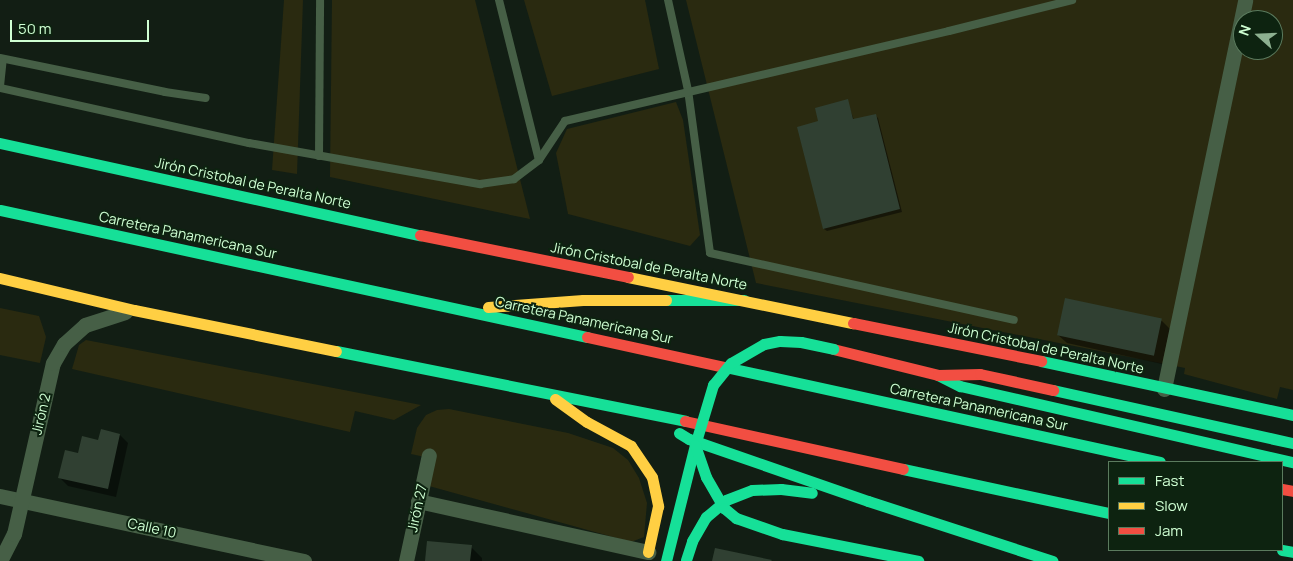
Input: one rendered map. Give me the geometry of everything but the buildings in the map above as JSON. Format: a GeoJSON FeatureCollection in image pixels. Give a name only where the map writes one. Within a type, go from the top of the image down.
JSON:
{"type":"FeatureCollection","features":[{"type":"Feature","properties":{"kind":"main road","name":"Jirón Cristobal de Peralta Norte"},"geometry":{"type":"LineString","coordinates":[[0,143],[373,225],[1023,357],[1164,389],[1293,415]]}},
{"type":"Feature","properties":{"kind":"main road","name":"Carretera Panamericana Sur"},"geometry":{"type":"LineString","coordinates":[[0,210],[1155,461]]}},
{"type":"Feature","properties":{"kind":"main road"},"geometry":{"type":"LineString","coordinates":[[0,278],[134,310],[655,415],[1108,513]]}},
{"type":"Feature","properties":{"kind":"main road"},"geometry":{"type":"LineString","coordinates":[[464,310],[583,300],[744,300]]}},
{"type":"Feature","properties":{"kind":"main road"},"geometry":{"type":"LineString","coordinates":[[666,561],[706,399],[713,385],[731,363],[764,344],[780,341],[801,342],[938,375],[960,386],[1293,462]]}},
{"type":"Feature","properties":{"kind":"main road"},"geometry":{"type":"LineString","coordinates":[[938,375],[980,374],[1293,443]]}},
{"type":"Feature","properties":{"kind":"main road"},"geometry":{"type":"LineString","coordinates":[[548,394],[587,422],[631,446],[652,477],[658,506],[647,557]]}},
{"type":"Feature","properties":{"kind":"main road"},"geometry":{"type":"LineString","coordinates":[[655,415],[689,439],[868,501],[1048,559],[1061,561]]}},
{"type":"Feature","properties":{"kind":"main road"},"geometry":{"type":"LineString","coordinates":[[694,445],[713,492],[724,508],[736,518],[782,534],[918,561]]}},
{"type":"Feature","properties":{"kind":"main road"},"geometry":{"type":"LineString","coordinates":[[686,560],[692,541],[706,517],[726,500],[752,490],[781,488],[868,501]]}},
{"type":"Feature","properties":{"kind":"street"},"geometry":{"type":"LineString","coordinates":[[1164,389],[1246,0]]}},
{"type":"Feature","properties":{"kind":"street","name":"Jirón 2"},"geometry":{"type":"LineString","coordinates":[[0,561],[14,534],[50,370],[57,356],[64,344],[85,325],[134,310]]}},
{"type":"Feature","properties":{"kind":"street","name":"Jirón 27"},"geometry":{"type":"LineString","coordinates":[[406,561],[429,455]]}},
{"type":"Feature","properties":{"kind":"street","name":"Calle 10"},"geometry":{"type":"LineString","coordinates":[[0,496],[304,561]]}},
{"type":"Feature","properties":{"kind":"street"},"geometry":{"type":"LineString","coordinates":[[418,501],[647,557]]}},
{"type":"Feature","properties":{"kind":"lane"},"geometry":{"type":"LineString","coordinates":[[319,156],[320,0]]}},
{"type":"Feature","properties":{"kind":"lane"},"geometry":{"type":"LineString","coordinates":[[499,0],[539,160]]}},
{"type":"Feature","properties":{"kind":"lane"},"geometry":{"type":"LineString","coordinates":[[668,0],[688,90],[710,253],[1014,320]]}},
{"type":"Feature","properties":{"kind":"lane"},"geometry":{"type":"LineString","coordinates":[[206,98],[165,92],[2,58],[0,87],[249,143],[480,184],[514,179],[539,160],[565,120],[949,31],[1072,0]]}},
{"type":"Feature","properties":{"kind":"shaded area"},"geometry":{"type":"Polygon","coordinates":[[[284,0],[303,0],[297,174],[272,170],[284,0]]]}},
{"type":"Feature","properties":{"kind":"shaded area"},"geometry":{"type":"Polygon","coordinates":[[[332,0],[475,0],[530,219],[330,177],[332,0]]]}},
{"type":"Feature","properties":{"kind":"shaded area"},"geometry":{"type":"Polygon","coordinates":[[[524,0],[645,0],[659,69],[552,96],[524,0]]]}},
{"type":"Feature","properties":{"kind":"shaded area"},"geometry":{"type":"Polygon","coordinates":[[[686,0],[1293,0],[1293,390],[1280,387],[1277,399],[1184,374],[1185,368],[756,283],[686,0]]]}},
{"type":"Feature","properties":{"kind":"shaded area"},"geometry":{"type":"Polygon","coordinates":[[[676,102],[683,120],[700,235],[690,246],[568,214],[556,153],[567,129],[676,102]]]}},
{"type":"Feature","properties":{"kind":"shaded area"},"geometry":{"type":"Polygon","coordinates":[[[0,308],[39,316],[46,337],[40,363],[0,355],[0,308]]]}},
{"type":"Feature","properties":{"kind":"shaded area"},"geometry":{"type":"Polygon","coordinates":[[[86,340],[421,405],[394,420],[355,411],[350,432],[72,369],[79,345],[86,340]]]}},
{"type":"Feature","properties":{"kind":"shaded area"},"geometry":{"type":"Polygon","coordinates":[[[449,409],[568,433],[613,448],[628,460],[639,478],[647,503],[644,537],[631,542],[429,486],[434,459],[411,454],[417,428],[426,415],[437,410],[449,409]]]}},
{"type":"Feature","properties":{"kind":"traffic: fast"},"geometry":{"type":"LineString","coordinates":[[0,143],[420,235]]}},
{"type":"Feature","properties":{"kind":"traffic: fast"},"geometry":{"type":"LineString","coordinates":[[0,210],[587,337]]}},
{"type":"Feature","properties":{"kind":"traffic: fast"},"geometry":{"type":"LineString","coordinates":[[666,300],[744,300]]}},
{"type":"Feature","properties":{"kind":"traffic: fast"},"geometry":{"type":"LineString","coordinates":[[695,445],[713,385],[731,363],[764,344],[780,341],[801,342],[833,349]]}},
{"type":"Feature","properties":{"kind":"traffic: fast"},"geometry":{"type":"LineString","coordinates":[[336,351],[685,421]]}},
{"type":"Feature","properties":{"kind":"traffic: fast"},"geometry":{"type":"LineString","coordinates":[[1041,361],[1293,415]]}},
{"type":"Feature","properties":{"kind":"traffic: fast"},"geometry":{"type":"LineString","coordinates":[[725,367],[1155,461]]}},
{"type":"Feature","properties":{"kind":"traffic: fast"},"geometry":{"type":"LineString","coordinates":[[938,375],[960,386],[1293,462]]}},
{"type":"Feature","properties":{"kind":"traffic: fast"},"geometry":{"type":"LineString","coordinates":[[1053,390],[1293,443]]}},
{"type":"Feature","properties":{"kind":"traffic: fast"},"geometry":{"type":"LineString","coordinates":[[679,433],[689,439],[868,501],[1053,561]]}},
{"type":"Feature","properties":{"kind":"traffic: fast"},"geometry":{"type":"LineString","coordinates":[[666,561],[695,445]]}},
{"type":"Feature","properties":{"kind":"traffic: fast"},"geometry":{"type":"LineString","coordinates":[[695,445],[706,477],[724,508],[736,518],[782,534]]}},
{"type":"Feature","properties":{"kind":"traffic: fast"},"geometry":{"type":"LineString","coordinates":[[903,469],[1108,513]]}},
{"type":"Feature","properties":{"kind":"traffic: fast"},"geometry":{"type":"LineString","coordinates":[[686,560],[692,541],[706,517],[726,500],[752,490],[781,489],[812,493]]}},
{"type":"Feature","properties":{"kind":"traffic: fast"},"geometry":{"type":"LineString","coordinates":[[782,534],[918,561]]}},
{"type":"Feature","properties":{"kind":"traffic: fast"},"geometry":{"type":"LineString","coordinates":[[1283,550],[1293,552]]}},
{"type":"Feature","properties":{"kind":"traffic: slow"},"geometry":{"type":"LineString","coordinates":[[628,277],[853,323]]}},
{"type":"Feature","properties":{"kind":"traffic: slow"},"geometry":{"type":"LineString","coordinates":[[0,278],[134,310],[336,351]]}},
{"type":"Feature","properties":{"kind":"traffic: slow"},"geometry":{"type":"LineString","coordinates":[[488,307],[583,300],[666,300]]}},
{"type":"Feature","properties":{"kind":"traffic: slow"},"geometry":{"type":"LineString","coordinates":[[555,399],[587,422],[631,446],[652,477],[658,506],[648,552]]}},
{"type":"Feature","properties":{"kind":"traffic: jam"},"geometry":{"type":"LineString","coordinates":[[420,235],[628,277]]}},
{"type":"Feature","properties":{"kind":"traffic: jam"},"geometry":{"type":"LineString","coordinates":[[853,323],[1041,361]]}},
{"type":"Feature","properties":{"kind":"traffic: jam"},"geometry":{"type":"LineString","coordinates":[[587,337],[725,367]]}},
{"type":"Feature","properties":{"kind":"traffic: jam"},"geometry":{"type":"LineString","coordinates":[[833,349],[938,375],[980,374],[1053,390]]}},
{"type":"Feature","properties":{"kind":"traffic: jam"},"geometry":{"type":"LineString","coordinates":[[685,421],[903,469]]}},
{"type":"Feature","properties":{"kind":"traffic: jam"},"geometry":{"type":"LineString","coordinates":[[1283,489],[1293,491]]}}]}
